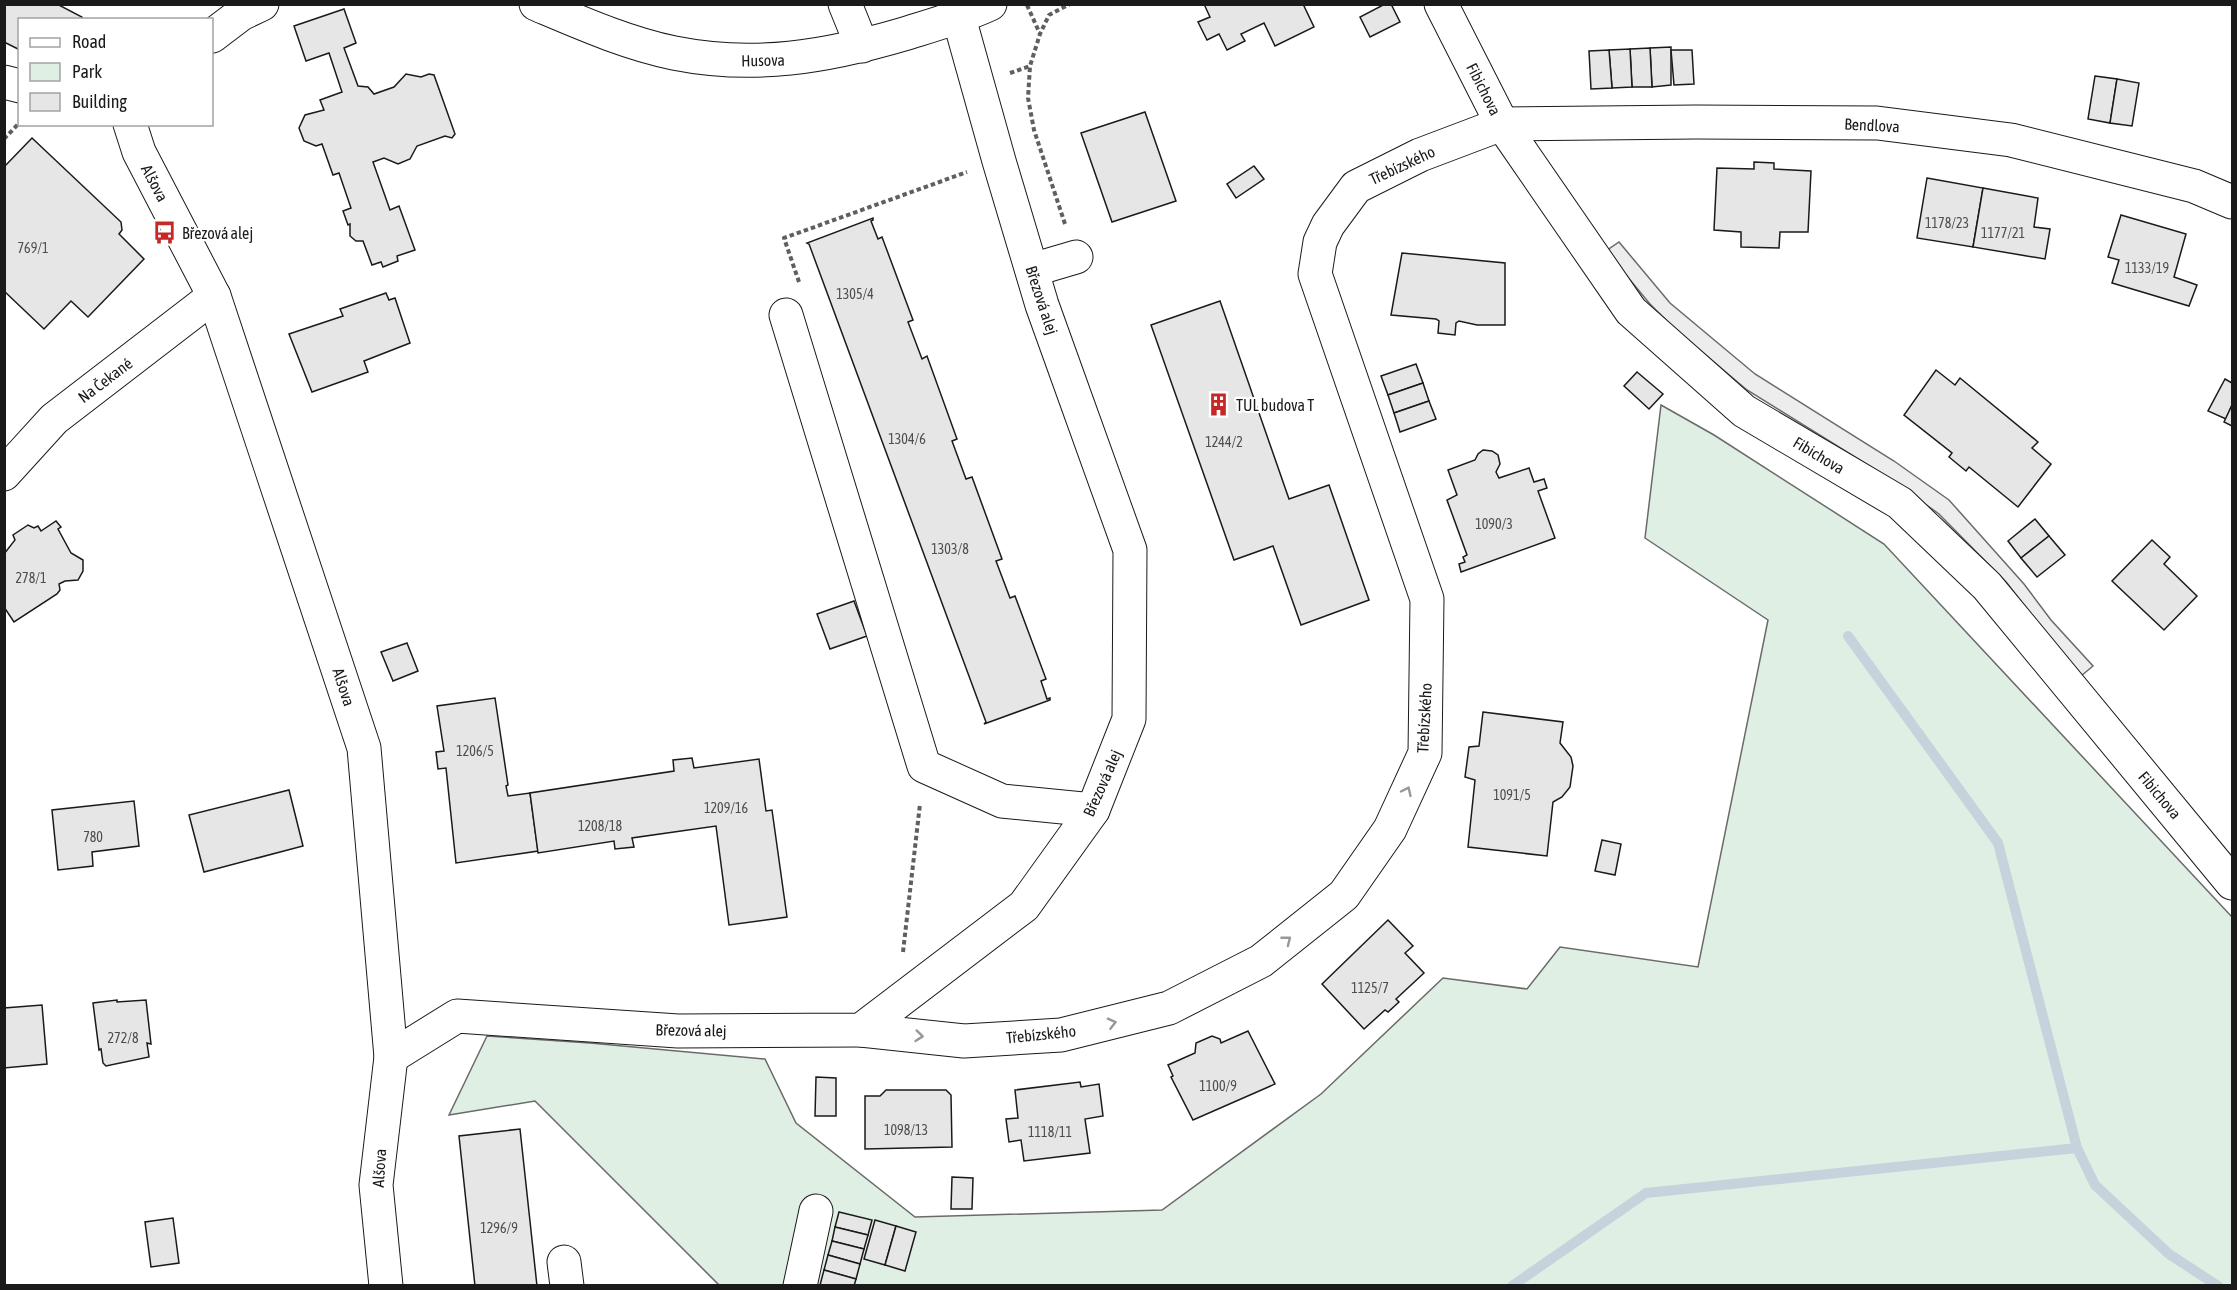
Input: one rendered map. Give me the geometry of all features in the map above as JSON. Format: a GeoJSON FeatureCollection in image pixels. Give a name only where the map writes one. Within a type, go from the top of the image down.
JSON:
{"type":"FeatureCollection","features":[{"type":"Feature","properties":{"kind":"street"},"geometry":{"type":"LineString","coordinates":[[213,35],[241,14],[262,4]]}},
{"type":"Feature","properties":{"kind":"street","name":"Husova"},"geometry":{"type":"LineString","coordinates":[[536,4],[616,37],[674,53],[726,60],[769,61],[803,58],[862,46],[959,18],[990,4]]}},
{"type":"Feature","properties":{"kind":"street"},"geometry":{"type":"LineString","coordinates":[[844,4],[862,46]]}},
{"type":"Feature","properties":{"kind":"street","name":"Fibichova"},"geometry":{"type":"LineString","coordinates":[[1440,4],[1502,124],[1631,311],[1744,411],[1900,503],[1987,586],[2232,883]]}},
{"type":"Feature","properties":{"kind":"street","name":"Březová alej"},"geometry":{"type":"LineString","coordinates":[[391,1057],[457,1016],[678,1031],[861,1030],[1024,906],[1093,810],[1129,719],[1130,550],[1046,316],[959,18]]}},
{"type":"Feature","properties":{"kind":"street","name":"Bendlova"},"geometry":{"type":"LineString","coordinates":[[1502,124],[1877,123],[2011,140],[2194,186],[2232,202]]}},
{"type":"Feature","properties":{"kind":"street","name":"Třebízského"},"geometry":{"type":"LineString","coordinates":[[861,1030],[964,1041],[1061,1035],[1169,1008],[1261,961],[1344,895],[1390,829],[1425,753],[1427,599],[1317,283],[1315,274],[1320,242],[1328,225],[1356,187],[1420,155],[1502,124]]}},
{"type":"Feature","properties":{"kind":"street","name":"Alšova"},"geometry":{"type":"LineString","coordinates":[[131,126],[139,152],[214,296],[364,748],[391,1057],[376,1185],[386,1286]]}},
{"type":"Feature","properties":{"kind":"street"},"geometry":{"type":"LineString","coordinates":[[1032,270],[1076,257]]}},
{"type":"Feature","properties":{"kind":"street","name":"Na Čekané"},"geometry":{"type":"LineString","coordinates":[[4,474],[54,419],[214,296]]}},
{"type":"Feature","properties":{"kind":"street"},"geometry":{"type":"LineString","coordinates":[[786,315],[924,766],[1002,801],[1093,810]]}},
{"type":"Feature","properties":{"kind":"street"},"geometry":{"type":"LineString","coordinates":[[800,1286],[816,1211]]}},
{"type":"Feature","properties":{"kind":"path"},"geometry":{"type":"LineString","coordinates":[[1026,4],[1040,34]]}},
{"type":"Feature","properties":{"kind":"path"},"geometry":{"type":"LineString","coordinates":[[1070,4],[1049,15],[1040,34],[1030,66],[1028,98],[1034,130],[1076,257]]}},
{"type":"Feature","properties":{"kind":"path"},"geometry":{"type":"LineString","coordinates":[[4,139],[18,124]]}},
{"type":"Feature","properties":{"kind":"path"},"geometry":{"type":"LineString","coordinates":[[786,315],[801,287],[784,238],[999,161]]}},
{"type":"Feature","properties":{"kind":"path"},"geometry":{"type":"LineString","coordinates":[[897,1003],[924,766]]}},
{"type":"Feature","properties":{"kind":"green space"},"geometry":{"type":"Polygon","coordinates":[[[1661,405],[1714,435],[1884,544],[2232,917],[2232,1285],[719,1285],[535,1101],[449,1115],[487,1036],[765,1059],[796,1123],[915,1217],[1162,1210],[1321,1094],[1443,978],[1527,989],[1560,947],[1698,967],[1768,620],[1645,538],[1661,405]]]}},
{"type":"Feature","properties":{"kind":"shaded area"},"geometry":{"type":"Polygon","coordinates":[[[1619,242],[1670,303],[1755,374],[1894,461],[1949,500],[2093,666],[2081,676],[2007,583],[1939,514],[1886,476],[1747,390],[1674,328],[1650,304],[1606,251],[1619,242]]]}},
{"type":"Feature","properties":{"kind":"building"},"geometry":{"type":"Polygon","coordinates":[[[4,4],[57,4],[82,17],[18,18],[18,49],[4,42],[4,4]]]}},
{"type":"Feature","properties":{"kind":"building"},"geometry":{"type":"Polygon","coordinates":[[[1204,4],[1303,4],[1314,27],[1275,46],[1264,23],[1241,34],[1245,41],[1227,50],[1219,34],[1207,40],[1198,22],[1210,17],[1204,4]]]}},
{"type":"Feature","properties":{"kind":"building"},"geometry":{"type":"Polygon","coordinates":[[[1385,4],[1391,4],[1400,22],[1370,37],[1360,17],[1385,4]]]}},
{"type":"Feature","properties":{"kind":"building"},"geometry":{"type":"Polygon","coordinates":[[[344,9],[356,43],[344,48],[358,86],[368,87],[374,94],[394,87],[406,74],[421,77],[434,75],[455,134],[452,138],[445,136],[417,146],[410,159],[398,164],[384,158],[373,162],[390,210],[399,206],[415,250],[397,256],[398,261],[383,267],[381,262],[372,265],[363,241],[356,241],[350,236],[350,224],[348,225],[343,211],[351,208],[339,173],[333,175],[322,144],[316,146],[304,141],[299,128],[305,115],[324,110],[320,100],[342,92],[329,53],[306,61],[294,26],[344,9]]]}},
{"type":"Feature","properties":{"kind":"building"},"geometry":{"type":"Polygon","coordinates":[[[1671,47],[1671,85],[1652,87],[1650,48],[1671,47]]]}},
{"type":"Feature","properties":{"kind":"building"},"geometry":{"type":"Polygon","coordinates":[[[1650,48],[1652,87],[1632,87],[1630,49],[1650,48]]]}},
{"type":"Feature","properties":{"kind":"building"},"geometry":{"type":"Polygon","coordinates":[[[1630,49],[1632,87],[1612,88],[1609,50],[1630,49]]]}},
{"type":"Feature","properties":{"kind":"building"},"geometry":{"type":"Polygon","coordinates":[[[1609,50],[1612,88],[1591,89],[1589,51],[1609,50]]]}},
{"type":"Feature","properties":{"kind":"building"},"geometry":{"type":"Polygon","coordinates":[[[1671,50],[1692,50],[1694,84],[1674,85],[1671,50]]]}},
{"type":"Feature","properties":{"kind":"building"},"geometry":{"type":"Polygon","coordinates":[[[2095,76],[2117,79],[2110,123],[2088,119],[2095,76]]]}},
{"type":"Feature","properties":{"kind":"building"},"geometry":{"type":"Polygon","coordinates":[[[2117,79],[2139,83],[2132,126],[2110,123],[2117,79]]]}},
{"type":"Feature","properties":{"kind":"building"},"geometry":{"type":"Polygon","coordinates":[[[1145,112],[1176,201],[1112,222],[1081,133],[1145,112]]]}},
{"type":"Feature","properties":{"kind":"building"},"geometry":{"type":"Polygon","coordinates":[[[32,138],[121,222],[122,230],[119,234],[144,259],[88,317],[71,301],[44,329],[4,291],[4,167],[32,138]]]}},
{"type":"Feature","properties":{"kind":"building"},"geometry":{"type":"Polygon","coordinates":[[[1754,162],[1774,163],[1774,169],[1811,171],[1808,232],[1780,232],[1779,248],[1741,247],[1741,232],[1714,230],[1717,168],[1754,169],[1754,162]]]}},
{"type":"Feature","properties":{"kind":"building"},"geometry":{"type":"Polygon","coordinates":[[[1254,166],[1264,179],[1236,198],[1227,184],[1254,166]]]}},
{"type":"Feature","properties":{"kind":"building"},"geometry":{"type":"Polygon","coordinates":[[[1927,178],[1983,188],[1973,247],[1917,238],[1927,178]]]}},
{"type":"Feature","properties":{"kind":"building"},"geometry":{"type":"Polygon","coordinates":[[[1983,188],[2038,198],[2034,227],[2050,229],[2045,259],[1973,247],[1983,188]]]}},
{"type":"Feature","properties":{"kind":"building"},"geometry":{"type":"Polygon","coordinates":[[[2121,215],[2186,234],[2174,277],[2197,285],[2189,306],[2112,283],[2119,260],[2108,257],[2121,215]]]}},
{"type":"Feature","properties":{"kind":"building"},"geometry":{"type":"Polygon","coordinates":[[[873,218],[871,221],[878,239],[882,237],[913,320],[908,322],[922,359],[927,356],[957,439],[952,441],[966,479],[972,477],[1002,559],[996,561],[1010,598],[1015,596],[1046,679],[1041,681],[1047,699],[1050,698],[1050,700],[984,724],[986,722],[807,243],[873,218]]]}},
{"type":"Feature","properties":{"kind":"building"},"geometry":{"type":"Polygon","coordinates":[[[1402,253],[1505,263],[1505,325],[1477,325],[1459,321],[1456,323],[1455,335],[1438,333],[1439,321],[1436,319],[1391,315],[1402,253]]]}},
{"type":"Feature","properties":{"kind":"building"},"geometry":{"type":"Polygon","coordinates":[[[386,293],[389,300],[395,298],[410,343],[364,361],[368,372],[312,392],[289,334],[343,316],[340,309],[386,293]]]}},
{"type":"Feature","properties":{"kind":"building","name":"TUL budova T"},"geometry":{"type":"Polygon","coordinates":[[[1220,301],[1289,499],[1329,485],[1369,600],[1301,625],[1273,546],[1234,560],[1151,325],[1220,301]]]}},
{"type":"Feature","properties":{"kind":"building"},"geometry":{"type":"Polygon","coordinates":[[[1416,364],[1423,383],[1388,395],[1381,376],[1416,364]]]}},
{"type":"Feature","properties":{"kind":"building"},"geometry":{"type":"Polygon","coordinates":[[[1936,370],[1955,385],[1960,378],[2038,442],[2032,448],[2051,464],[2018,507],[1969,467],[1966,471],[1949,457],[1952,453],[1904,415],[1936,370]]]}},
{"type":"Feature","properties":{"kind":"building"},"geometry":{"type":"Polygon","coordinates":[[[1637,372],[1663,394],[1649,409],[1624,386],[1637,372]]]}},
{"type":"Feature","properties":{"kind":"building"},"geometry":{"type":"Polygon","coordinates":[[[2225,379],[2232,383],[2232,405],[2226,419],[2208,411],[2225,379]]]}},
{"type":"Feature","properties":{"kind":"building"},"geometry":{"type":"Polygon","coordinates":[[[1423,383],[1429,401],[1394,413],[1388,395],[1423,383]]]}},
{"type":"Feature","properties":{"kind":"building"},"geometry":{"type":"Polygon","coordinates":[[[1429,401],[1436,419],[1400,432],[1394,413],[1429,401]]]}},
{"type":"Feature","properties":{"kind":"building"},"geometry":{"type":"Polygon","coordinates":[[[2232,405],[2232,426],[2224,422],[2232,405]]]}},
{"type":"Feature","properties":{"kind":"building"},"geometry":{"type":"Polygon","coordinates":[[[1483,450],[1492,451],[1498,455],[1500,464],[1496,472],[1499,478],[1529,468],[1534,482],[1544,479],[1547,488],[1538,491],[1555,538],[1461,572],[1459,564],[1465,562],[1463,557],[1467,555],[1447,500],[1457,495],[1448,470],[1475,460],[1483,450]]]}},
{"type":"Feature","properties":{"kind":"building"},"geometry":{"type":"Polygon","coordinates":[[[2035,519],[2049,536],[2021,558],[2008,541],[2035,519]]]}},
{"type":"Feature","properties":{"kind":"building"},"geometry":{"type":"Polygon","coordinates":[[[56,521],[61,527],[58,529],[71,553],[83,560],[83,571],[78,580],[59,584],[60,590],[57,594],[14,622],[4,607],[4,554],[15,540],[13,535],[28,525],[34,528],[38,526],[41,531],[56,521]]]}},
{"type":"Feature","properties":{"kind":"building"},"geometry":{"type":"Polygon","coordinates":[[[2049,536],[2065,555],[2037,577],[2021,558],[2049,536]]]}},
{"type":"Feature","properties":{"kind":"building"},"geometry":{"type":"Polygon","coordinates":[[[2152,540],[2170,557],[2164,564],[2197,596],[2164,630],[2112,581],[2152,540]]]}},
{"type":"Feature","properties":{"kind":"building"},"geometry":{"type":"Polygon","coordinates":[[[854,601],[867,636],[830,649],[817,614],[854,601]]]}},
{"type":"Feature","properties":{"kind":"building"},"geometry":{"type":"Polygon","coordinates":[[[407,643],[418,671],[393,681],[381,652],[407,643]]]}},
{"type":"Feature","properties":{"kind":"building"},"geometry":{"type":"Polygon","coordinates":[[[495,698],[508,796],[530,793],[538,851],[456,863],[446,768],[438,769],[436,752],[444,751],[437,706],[495,698]]]}},
{"type":"Feature","properties":{"kind":"building"},"geometry":{"type":"Polygon","coordinates":[[[1483,712],[1563,722],[1560,743],[1571,757],[1573,766],[1570,787],[1562,797],[1553,802],[1547,856],[1468,847],[1475,780],[1465,777],[1469,747],[1479,746],[1483,712]]]}},
{"type":"Feature","properties":{"kind":"building"},"geometry":{"type":"Polygon","coordinates":[[[692,758],[694,768],[759,759],[766,811],[772,810],[787,917],[729,925],[716,826],[632,838],[634,847],[615,849],[614,841],[538,853],[530,793],[674,771],[673,760],[692,758]]]}},
{"type":"Feature","properties":{"kind":"building"},"geometry":{"type":"Polygon","coordinates":[[[289,790],[303,846],[204,872],[189,815],[289,790]]]}},
{"type":"Feature","properties":{"kind":"building"},"geometry":{"type":"Polygon","coordinates":[[[134,801],[139,846],[92,852],[93,866],[58,870],[52,810],[134,801]]]}},
{"type":"Feature","properties":{"kind":"building"},"geometry":{"type":"Polygon","coordinates":[[[1602,840],[1621,844],[1615,875],[1595,871],[1602,840]]]}},
{"type":"Feature","properties":{"kind":"building"},"geometry":{"type":"Polygon","coordinates":[[[1388,920],[1413,946],[1405,953],[1424,973],[1396,999],[1399,1002],[1388,1012],[1385,1010],[1364,1029],[1322,984],[1388,920]]]}},
{"type":"Feature","properties":{"kind":"building"},"geometry":{"type":"Polygon","coordinates":[[[117,1000],[117,1002],[146,1000],[151,1044],[147,1043],[149,1057],[106,1066],[103,1063],[101,1049],[99,1050],[93,1003],[117,1000]]]}},
{"type":"Feature","properties":{"kind":"building"},"geometry":{"type":"Polygon","coordinates":[[[42,1005],[47,1064],[4,1068],[4,1008],[42,1005]]]}},
{"type":"Feature","properties":{"kind":"building"},"geometry":{"type":"Polygon","coordinates":[[[1248,1031],[1275,1084],[1193,1120],[1171,1077],[1173,1076],[1168,1065],[1195,1053],[1196,1043],[1212,1036],[1220,1039],[1221,1043],[1248,1031]]]}},
{"type":"Feature","properties":{"kind":"building"},"geometry":{"type":"Polygon","coordinates":[[[816,1077],[836,1078],[836,1116],[815,1116],[816,1077]]]}},
{"type":"Feature","properties":{"kind":"building"},"geometry":{"type":"Polygon","coordinates":[[[1080,1082],[1081,1087],[1099,1084],[1103,1116],[1085,1119],[1090,1153],[1024,1161],[1021,1140],[1009,1142],[1006,1119],[1018,1118],[1015,1090],[1080,1082]]]}},
{"type":"Feature","properties":{"kind":"building"},"geometry":{"type":"Polygon","coordinates":[[[886,1090],[946,1090],[951,1095],[952,1147],[865,1149],[865,1096],[880,1096],[886,1090]]]}},
{"type":"Feature","properties":{"kind":"building"},"geometry":{"type":"Polygon","coordinates":[[[520,1129],[537,1286],[475,1286],[459,1136],[520,1129]]]}},
{"type":"Feature","properties":{"kind":"building"},"geometry":{"type":"Polygon","coordinates":[[[952,1177],[973,1178],[972,1209],[951,1209],[952,1177]]]}},
{"type":"Feature","properties":{"kind":"building"},"geometry":{"type":"Polygon","coordinates":[[[839,1212],[872,1220],[868,1235],[835,1227],[839,1212]]]}},
{"type":"Feature","properties":{"kind":"building"},"geometry":{"type":"Polygon","coordinates":[[[173,1218],[179,1263],[151,1267],[145,1222],[173,1218]]]}},
{"type":"Feature","properties":{"kind":"building"},"geometry":{"type":"Polygon","coordinates":[[[875,1220],[896,1226],[885,1265],[864,1259],[875,1220]]]}},
{"type":"Feature","properties":{"kind":"building"},"geometry":{"type":"Polygon","coordinates":[[[896,1226],[916,1232],[905,1271],[885,1265],[896,1226]]]}},
{"type":"Feature","properties":{"kind":"building"},"geometry":{"type":"Polygon","coordinates":[[[835,1227],[868,1235],[864,1249],[832,1241],[835,1227]]]}},
{"type":"Feature","properties":{"kind":"building"},"geometry":{"type":"Polygon","coordinates":[[[832,1241],[864,1249],[860,1264],[828,1255],[832,1241]]]}},
{"type":"Feature","properties":{"kind":"building"},"geometry":{"type":"Polygon","coordinates":[[[828,1255],[860,1264],[856,1279],[824,1270],[828,1255]]]}},
{"type":"Feature","properties":{"kind":"building"},"geometry":{"type":"Polygon","coordinates":[[[824,1270],[856,1279],[854,1286],[820,1285],[824,1270]]]}},
{"type":"Feature","properties":{"kind":"waterway"},"geometry":{"type":"LineString","coordinates":[[1848,636],[1998,843],[2077,1148]]}},
{"type":"Feature","properties":{"kind":"waterway"},"geometry":{"type":"LineString","coordinates":[[1512,1286],[1646,1193],[2077,1148],[2095,1185],[2169,1254],[2218,1286]]}},
{"type":"Feature","properties":{"kind":"place","name":"Březová alej"},"geometry":{"type":"Point","coordinates":[164,233]}},
{"type":"Feature","properties":{"kind":"place","name":"TUL budova T"},"geometry":{"type":"Point","coordinates":[1218,405]}}]}
